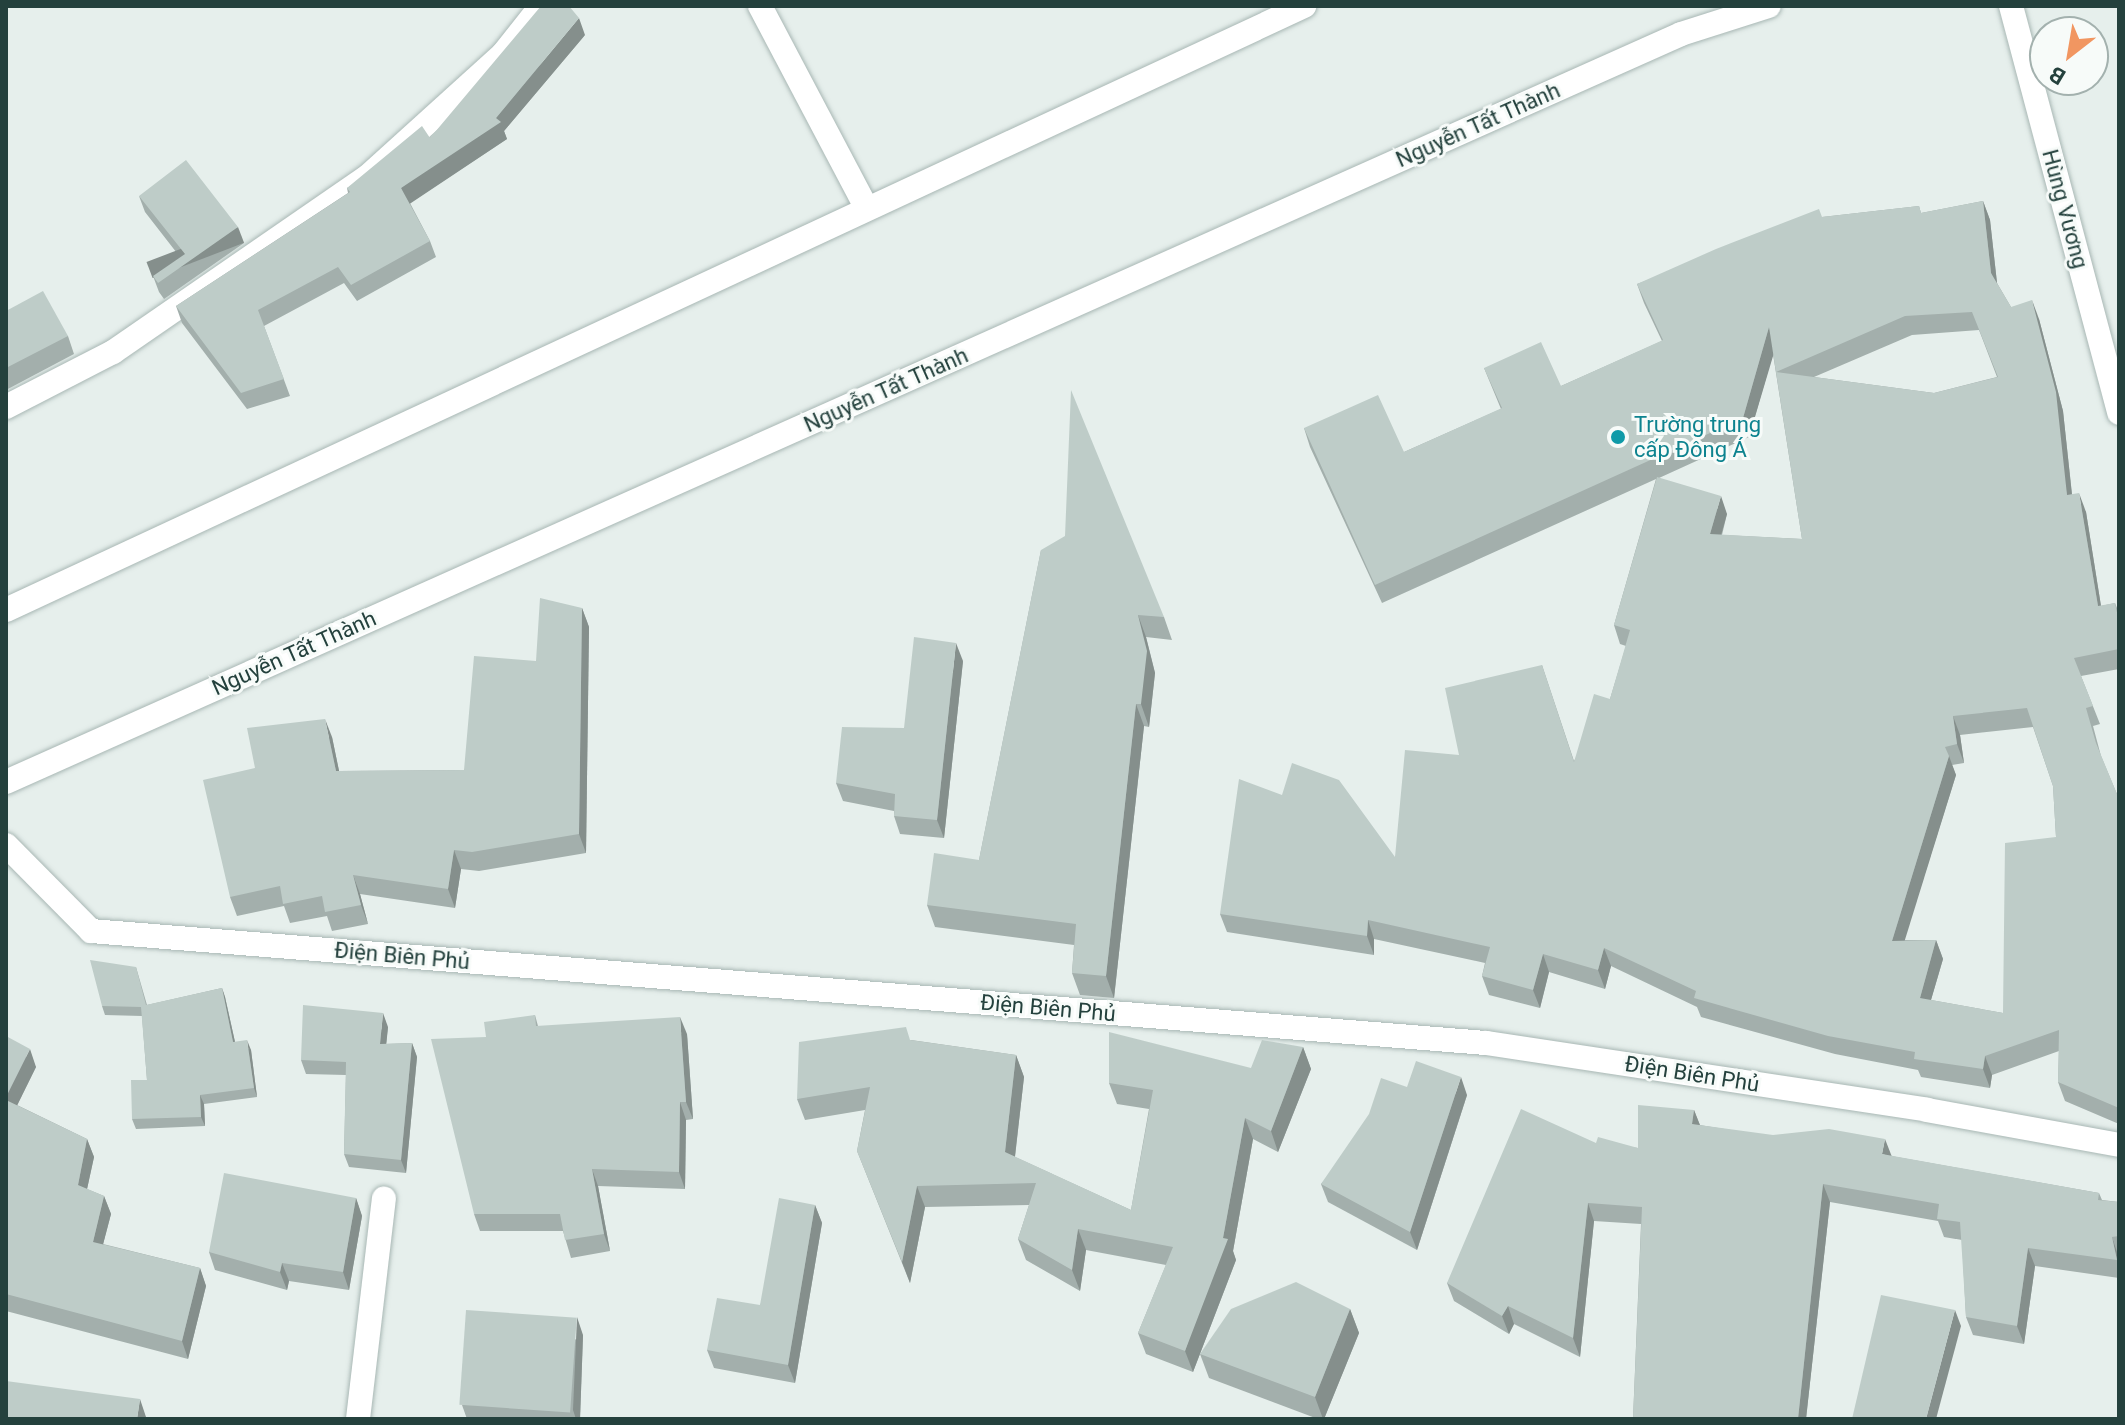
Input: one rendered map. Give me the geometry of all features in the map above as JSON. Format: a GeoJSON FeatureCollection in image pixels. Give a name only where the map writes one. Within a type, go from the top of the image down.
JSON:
{"type":"FeatureCollection","features":[{"type":"Feature","properties":{"kind":"main road"},"geometry":{"type":"LineString","coordinates":[[6,407],[113,352],[367,177],[503,54],[541,6]]}},
{"type":"Feature","properties":{"kind":"main road"},"geometry":{"type":"LineString","coordinates":[[760,6],[867,209]]}},
{"type":"Feature","properties":{"kind":"main road"},"geometry":{"type":"LineString","coordinates":[[6,610],[1304,6]]}},
{"type":"Feature","properties":{"kind":"main road","name":"Nguyễn Tất Thành"},"geometry":{"type":"LineString","coordinates":[[6,782],[1681,34],[1769,6]]}},
{"type":"Feature","properties":{"kind":"main road","name":"Hùng Vương"},"geometry":{"type":"LineString","coordinates":[[2011,6],[2119,413]]}},
{"type":"Feature","properties":{"kind":"main road","name":"Điện Biên Phủ"},"geometry":{"type":"LineString","coordinates":[[6,845],[91,931],[1486,1043],[1927,1110],[2119,1145]]}},
{"type":"Feature","properties":{"kind":"main road"},"geometry":{"type":"LineString","coordinates":[[358,1419],[384,1199]]}},
{"type":"Feature","properties":{"kind":"building"},"geometry":{"type":"Polygon","coordinates":[[[541,6],[569,6],[579,18],[496,118],[501,122],[401,188],[430,241],[351,285],[338,267],[258,310],[284,379],[241,393],[176,306],[350,192],[347,188],[422,126],[430,138],[541,6]]]}},
{"type":"Feature","properties":{"kind":"building"},"geometry":{"type":"Polygon","coordinates":[[[186,160],[238,227],[158,283],[153,276],[185,254],[139,196],[186,160]]]}},
{"type":"Feature","properties":{"kind":"building"},"geometry":{"type":"Polygon","coordinates":[[[1983,201],[1991,273],[2011,307],[2032,300],[2056,392],[2067,495],[2079,493],[2098,606],[2115,603],[2119,622],[2119,649],[2074,658],[2093,706],[2086,708],[2096,743],[2119,799],[2119,1108],[2058,1082],[2059,1030],[1985,1056],[1983,1069],[1914,1059],[1915,1052],[1828,1036],[1694,998],[1696,991],[1604,948],[1598,970],[1543,954],[1533,990],[1482,976],[1490,947],[1368,920],[1367,936],[1220,914],[1239,779],[1282,795],[1292,763],[1339,780],[1395,857],[1405,750],[1459,755],[1445,688],[1542,665],[1574,762],[1594,694],[1610,699],[1630,630],[1614,625],[1657,477],[1721,496],[1710,534],[1802,539],[1776,372],[1769,327],[1743,418],[1375,585],[1304,428],[1378,395],[1404,452],[1502,408],[1484,368],[1541,342],[1561,386],[1663,340],[1637,284],[1716,249],[1819,209],[1822,217],[1919,206],[1921,213],[1983,201]],[[1972,312],[1905,316],[1776,372],[1934,393],[1998,377],[1972,312]],[[2027,708],[1953,716],[1957,744],[1945,747],[1949,756],[1892,941],[1936,940],[1920,998],[2003,1013],[2005,843],[2056,837],[2053,786],[2027,708]]]}},
{"type":"Feature","properties":{"kind":"building"},"geometry":{"type":"Polygon","coordinates":[[[43,291],[68,336],[6,368],[6,311],[43,291]]]}},
{"type":"Feature","properties":{"kind":"building"},"geometry":{"type":"Polygon","coordinates":[[[1071,390],[1164,617],[1138,615],[1147,651],[1141,704],[1136,704],[1106,976],[1072,973],[1076,924],[927,905],[934,853],[979,860],[1041,550],[1065,536],[1071,390]]]}},
{"type":"Feature","properties":{"kind":"building"},"geometry":{"type":"Polygon","coordinates":[[[540,598],[582,608],[579,834],[472,852],[454,850],[448,889],[353,875],[361,905],[325,912],[322,896],[283,904],[280,886],[230,897],[203,780],[255,768],[247,728],[325,719],[336,771],[464,770],[474,656],[536,661],[540,598]]]}},
{"type":"Feature","properties":{"kind":"building"},"geometry":{"type":"Polygon","coordinates":[[[914,637],[956,643],[937,820],[894,816],[895,794],[836,783],[842,727],[904,728],[914,637]]]}},
{"type":"Feature","properties":{"kind":"building"},"geometry":{"type":"Polygon","coordinates":[[[90,960],[136,967],[146,1005],[222,988],[233,1042],[247,1040],[254,1088],[200,1095],[201,1117],[132,1119],[131,1080],[147,1080],[141,1007],[102,1006],[90,960]]]}},
{"type":"Feature","properties":{"kind":"building"},"geometry":{"type":"Polygon","coordinates":[[[303,1005],[383,1013],[380,1044],[412,1043],[401,1160],[344,1154],[346,1062],[301,1060],[303,1005]]]}},
{"type":"Feature","properties":{"kind":"building"},"geometry":{"type":"Polygon","coordinates":[[[535,1015],[536,1026],[680,1017],[686,1102],[680,1102],[679,1172],[592,1169],[604,1234],[565,1240],[560,1214],[474,1214],[431,1039],[486,1037],[484,1022],[535,1015]]]}},
{"type":"Feature","properties":{"kind":"building"},"geometry":{"type":"Polygon","coordinates":[[[906,1027],[910,1040],[1016,1055],[1005,1152],[1131,1210],[1153,1090],[1109,1083],[1109,1032],[1251,1068],[1262,1040],[1303,1047],[1271,1131],[1245,1118],[1223,1238],[1228,1239],[1185,1351],[1138,1333],[1173,1247],[1078,1229],[1072,1270],[1018,1239],[1036,1183],[917,1186],[902,1262],[857,1151],[870,1087],[797,1099],[799,1042],[906,1027]]]}},
{"type":"Feature","properties":{"kind":"building"},"geometry":{"type":"Polygon","coordinates":[[[6,1036],[30,1049],[6,1097],[6,1036]]]}},
{"type":"Feature","properties":{"kind":"building"},"geometry":{"type":"Polygon","coordinates":[[[1416,1061],[1461,1077],[1410,1232],[1321,1184],[1369,1114],[1381,1078],[1407,1087],[1416,1061]]]}},
{"type":"Feature","properties":{"kind":"building"},"geometry":{"type":"Polygon","coordinates":[[[6,1100],[87,1139],[78,1185],[104,1196],[93,1242],[200,1268],[182,1341],[6,1294],[6,1100]]]}},
{"type":"Feature","properties":{"kind":"building"},"geometry":{"type":"Polygon","coordinates":[[[1638,1105],[1694,1110],[1692,1124],[1773,1135],[1829,1129],[1885,1139],[1882,1154],[2099,1193],[2098,1200],[2119,1202],[2119,1236],[2112,1237],[2117,1260],[2028,1248],[2017,1326],[1966,1317],[1960,1222],[1937,1219],[1939,1204],[1823,1184],[1798,1419],[1633,1419],[1642,1207],[1588,1203],[1573,1338],[1508,1306],[1502,1316],[1447,1283],[1521,1109],[1596,1143],[1598,1137],[1638,1148],[1638,1105]]]}},
{"type":"Feature","properties":{"kind":"building"},"geometry":{"type":"Polygon","coordinates":[[[224,1173],[356,1198],[343,1272],[282,1263],[280,1272],[209,1252],[224,1173]]]}},
{"type":"Feature","properties":{"kind":"building"},"geometry":{"type":"Polygon","coordinates":[[[779,1198],[815,1205],[788,1365],[707,1350],[717,1298],[760,1305],[779,1198]]]}},
{"type":"Feature","properties":{"kind":"building"},"geometry":{"type":"Polygon","coordinates":[[[1296,1282],[1350,1309],[1315,1397],[1200,1354],[1231,1309],[1296,1282]]]}},
{"type":"Feature","properties":{"kind":"building"},"geometry":{"type":"Polygon","coordinates":[[[1881,1295],[1955,1310],[1926,1419],[1852,1419],[1881,1295]]]}},
{"type":"Feature","properties":{"kind":"building"},"geometry":{"type":"Polygon","coordinates":[[[466,1310],[577,1318],[570,1413],[459,1405],[466,1310]]]}},
{"type":"Feature","properties":{"kind":"building"},"geometry":{"type":"Polygon","coordinates":[[[6,1381],[140,1399],[137,1419],[6,1419],[6,1381]]]}},
{"type":"Feature","properties":{"kind":"place","name":"Trường trung cấp Đông Á"},"geometry":{"type":"Point","coordinates":[1618,437]}}]}
